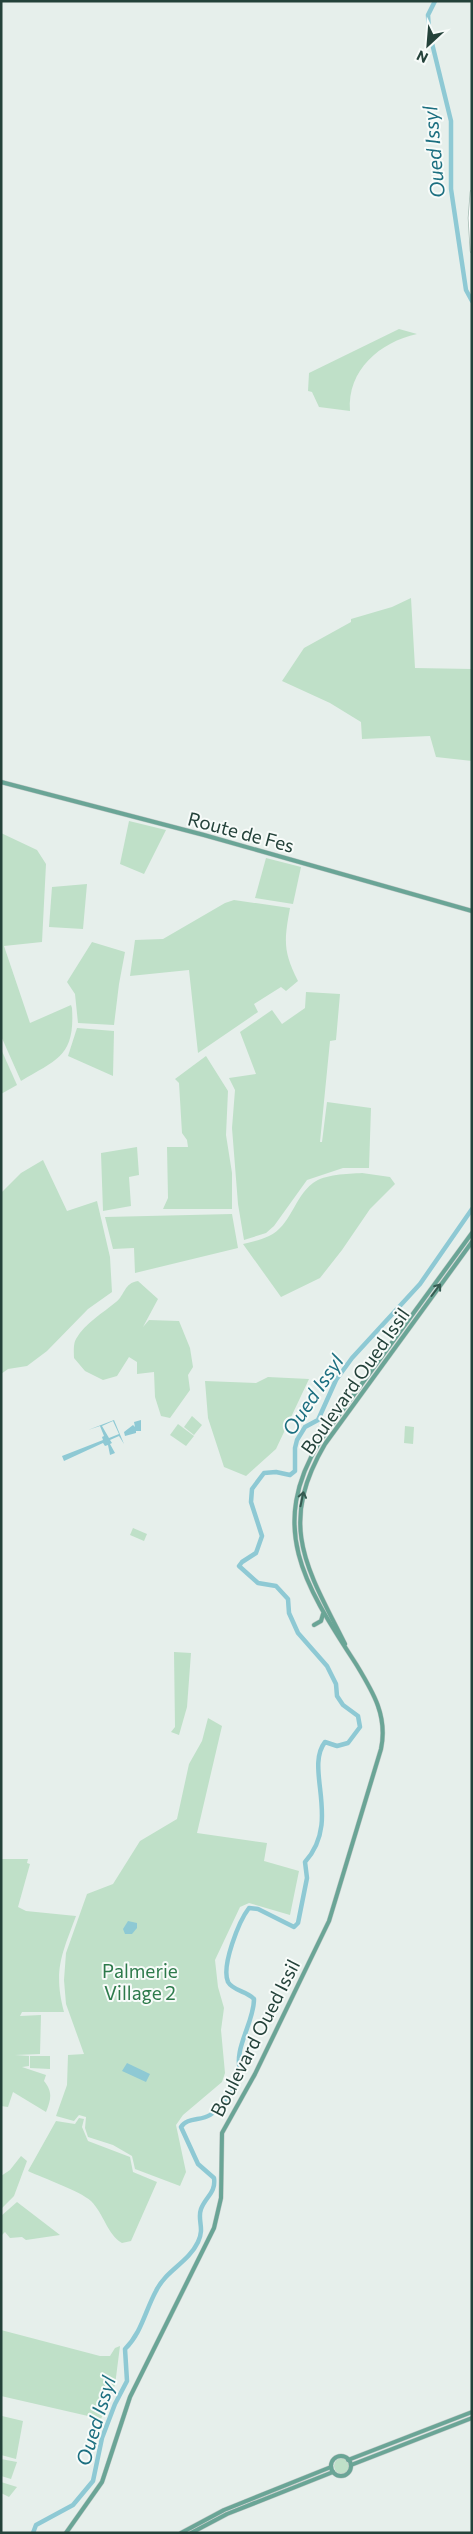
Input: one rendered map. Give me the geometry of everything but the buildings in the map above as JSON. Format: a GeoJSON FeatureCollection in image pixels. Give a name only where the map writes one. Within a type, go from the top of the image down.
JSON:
{"type":"FeatureCollection","features":[{"type":"Feature","properties":{"kind":"main road"},"geometry":{"type":"LineString","coordinates":[[472,192],[472,252]]}},
{"type":"Feature","properties":{"kind":"main road","name":"Route de Fes"},"geometry":{"type":"LineString","coordinates":[[1,782],[220,839],[472,911]]}},
{"type":"Feature","properties":{"kind":"main road","name":"Boulevard Oued Issil"},"geometry":{"type":"LineString","coordinates":[[66,2533],[102,2482],[130,2397],[214,2228],[221,2198],[222,2133],[259,2067],[333,1910],[379,1760],[384,1730],[380,1706],[323,1612],[305,1575],[296,1548],[294,1511],[302,1478],[320,1441],[472,1233]]}},
{"type":"Feature","properties":{"kind":"main road","name":"Boulevard Oued Issil"},"geometry":{"type":"LineString","coordinates":[[352,1659],[306,1563],[300,1525],[304,1491],[311,1469],[325,1444],[472,1242]]}},
{"type":"Feature","properties":{"kind":"main road"},"geometry":{"type":"LineString","coordinates":[[314,1625],[321,1620],[323,1612]]}},
{"type":"Feature","properties":{"kind":"main road"},"geometry":{"type":"LineString","coordinates":[[348,2460],[351,2466],[345,2476],[338,2476],[333,2472],[331,2467],[334,2459],[339,2457],[348,2460],[472,2412]]}},
{"type":"Feature","properties":{"kind":"main road"},"geometry":{"type":"LineString","coordinates":[[351,2466],[472,2418]]}},
{"type":"Feature","properties":{"kind":"main road"},"geometry":{"type":"LineString","coordinates":[[181,2533],[220,2512],[331,2467]]}},
{"type":"Feature","properties":{"kind":"main road"},"geometry":{"type":"LineString","coordinates":[[191,2533],[226,2514],[333,2472]]}},
{"type":"Feature","properties":{"kind":"green space"},"geometry":{"type":"Polygon","coordinates":[[[399,329],[417,334],[391,344],[368,360],[354,383],[350,396],[350,411],[319,407],[312,392],[308,391],[309,373],[399,329]]]}},
{"type":"Feature","properties":{"kind":"green space"},"geometry":{"type":"Polygon","coordinates":[[[411,598],[415,668],[472,669],[472,761],[436,757],[430,736],[362,739],[361,722],[330,703],[282,681],[304,648],[351,622],[351,619],[392,607],[411,598]]]}},
{"type":"Feature","properties":{"kind":"green space"},"geometry":{"type":"Polygon","coordinates":[[[129,821],[166,830],[144,874],[120,864],[129,821]]]}},
{"type":"Feature","properties":{"kind":"green space"},"geometry":{"type":"Polygon","coordinates":[[[1,833],[37,850],[46,864],[42,942],[4,946],[30,1023],[71,1005],[72,1008],[72,1024],[67,1046],[54,1061],[21,1081],[1,1036],[1,833]]]}},
{"type":"Feature","properties":{"kind":"green space"},"geometry":{"type":"Polygon","coordinates":[[[266,858],[301,867],[293,904],[255,898],[266,858]]]}},
{"type":"Feature","properties":{"kind":"green space"},"geometry":{"type":"Polygon","coordinates":[[[87,884],[83,929],[49,927],[52,887],[87,884]]]}},
{"type":"Feature","properties":{"kind":"green space"},"geometry":{"type":"Polygon","coordinates":[[[234,900],[290,908],[286,946],[298,981],[286,991],[281,987],[254,1004],[258,1012],[198,1053],[189,970],[130,976],[135,940],[163,939],[225,903],[234,900]]]}},
{"type":"Feature","properties":{"kind":"green space"},"geometry":{"type":"Polygon","coordinates":[[[92,942],[125,952],[114,1025],[78,1023],[75,994],[67,982],[92,942]]]}},
{"type":"Feature","properties":{"kind":"green space"},"geometry":{"type":"Polygon","coordinates":[[[306,992],[340,994],[336,1040],[330,1041],[320,1142],[322,1142],[327,1102],[371,1108],[369,1168],[343,1168],[307,1180],[274,1226],[266,1233],[244,1240],[238,1204],[232,1128],[235,1090],[229,1078],[256,1074],[240,1032],[272,1010],[282,1024],[305,1008],[306,992]]]}},
{"type":"Feature","properties":{"kind":"green space"},"geometry":{"type":"Polygon","coordinates":[[[77,1028],[114,1031],[113,1076],[68,1056],[77,1028]]]}},
{"type":"Feature","properties":{"kind":"green space"},"geometry":{"type":"Polygon","coordinates":[[[1,1049],[17,1085],[1,1094],[1,1049]]]}},
{"type":"Feature","properties":{"kind":"green space"},"geometry":{"type":"Polygon","coordinates":[[[206,1056],[228,1091],[226,1135],[232,1173],[232,1209],[163,1209],[168,1198],[167,1147],[188,1147],[187,1140],[182,1133],[179,1083],[175,1079],[206,1056]]]}},
{"type":"Feature","properties":{"kind":"green space"},"geometry":{"type":"Polygon","coordinates":[[[137,1147],[139,1175],[129,1177],[131,1206],[103,1211],[101,1153],[137,1147]]]}},
{"type":"Feature","properties":{"kind":"green space"},"geometry":{"type":"Polygon","coordinates":[[[43,1160],[67,1211],[97,1201],[110,1257],[112,1292],[88,1309],[47,1351],[27,1366],[8,1369],[1,1374],[1,1193],[21,1173],[43,1160]]]}},
{"type":"Feature","properties":{"kind":"green space"},"geometry":{"type":"Polygon","coordinates":[[[362,1173],[390,1177],[395,1184],[370,1209],[320,1278],[281,1297],[243,1244],[263,1239],[276,1231],[288,1219],[301,1196],[318,1180],[336,1175],[362,1173]]]}},
{"type":"Feature","properties":{"kind":"green space"},"geometry":{"type":"Polygon","coordinates":[[[232,1214],[238,1248],[135,1273],[134,1248],[113,1249],[105,1217],[232,1214]]]}},
{"type":"Feature","properties":{"kind":"green space"},"geometry":{"type":"Polygon","coordinates":[[[138,1281],[158,1299],[143,1327],[149,1320],[179,1321],[190,1348],[193,1367],[188,1375],[190,1390],[170,1418],[161,1416],[155,1397],[154,1372],[137,1374],[137,1362],[129,1357],[117,1376],[103,1380],[85,1371],[74,1358],[74,1343],[80,1333],[89,1323],[119,1299],[130,1284],[138,1281]]]}},
{"type":"Feature","properties":{"kind":"green space"},"geometry":{"type":"Polygon","coordinates":[[[268,1377],[309,1379],[276,1449],[246,1476],[224,1467],[208,1418],[205,1381],[256,1383],[268,1377]]]}},
{"type":"Feature","properties":{"kind":"green space"},"geometry":{"type":"Polygon","coordinates":[[[192,1416],[202,1425],[194,1435],[184,1427],[192,1416]]]}},
{"type":"Feature","properties":{"kind":"green space"},"geometry":{"type":"Polygon","coordinates":[[[178,1424],[194,1436],[186,1446],[170,1435],[178,1424]]]}},
{"type":"Feature","properties":{"kind":"green space"},"geometry":{"type":"Polygon","coordinates":[[[405,1426],[414,1427],[413,1444],[404,1443],[405,1426]]]}},
{"type":"Feature","properties":{"kind":"green space"},"geometry":{"type":"Polygon","coordinates":[[[133,1528],[147,1534],[144,1541],[130,1535],[133,1528]]]}},
{"type":"Feature","properties":{"kind":"green space"},"geometry":{"type":"Polygon","coordinates":[[[174,1652],[191,1653],[187,1707],[179,1735],[171,1732],[175,1727],[174,1652]]]}},
{"type":"Feature","properties":{"kind":"green space","name":"Palmerie Village 2"},"geometry":{"type":"Polygon","coordinates":[[[208,1718],[222,1726],[197,1833],[267,1843],[264,1861],[299,1871],[290,1915],[249,1903],[240,1907],[215,1960],[218,1987],[224,2008],[221,2030],[225,2073],[222,2082],[183,2115],[176,2125],[186,2172],[180,2186],[135,2169],[132,2156],[113,2145],[88,2137],[85,2128],[86,2117],[79,2115],[74,2121],[56,2116],[67,2085],[68,2055],[84,2054],[66,2004],[64,1980],[66,1953],[87,1894],[113,1884],[140,1841],[177,1819],[189,1764],[202,1741],[208,1718]]]}},
{"type":"Feature","properties":{"kind":"green space"},"geometry":{"type":"Polygon","coordinates":[[[1,1859],[28,1859],[27,1863],[30,1864],[18,1907],[26,1911],[76,1916],[63,1952],[59,1973],[59,1985],[64,2012],[22,2012],[20,2016],[41,2015],[40,2054],[15,2055],[29,2056],[29,2066],[22,2067],[46,2075],[44,2081],[49,2089],[50,2096],[46,2112],[13,2092],[8,2107],[1,2106],[1,1859]]]}},
{"type":"Feature","properties":{"kind":"green space"},"geometry":{"type":"Polygon","coordinates":[[[30,2056],[50,2056],[50,2069],[30,2068],[30,2056]]]}},
{"type":"Feature","properties":{"kind":"green space"},"geometry":{"type":"Polygon","coordinates":[[[79,2118],[84,2119],[82,2127],[88,2141],[130,2157],[133,2172],[157,2182],[131,2241],[122,2243],[117,2239],[95,2206],[86,2197],[28,2171],[56,2121],[75,2124],[79,2118]]]}},
{"type":"Feature","properties":{"kind":"green space"},"geometry":{"type":"Polygon","coordinates":[[[21,2156],[27,2161],[14,2196],[1,2209],[1,2176],[10,2170],[21,2156]]]}},
{"type":"Feature","properties":{"kind":"green space"},"geometry":{"type":"Polygon","coordinates":[[[17,2202],[60,2235],[26,2240],[22,2237],[10,2238],[5,2232],[1,2236],[1,2216],[17,2202]]]}},
{"type":"Feature","properties":{"kind":"green space"},"geometry":{"type":"Polygon","coordinates":[[[1,2330],[100,2356],[110,2356],[115,2348],[120,2346],[115,2385],[101,2419],[1,2396],[1,2330]]]}},
{"type":"Feature","properties":{"kind":"green space"},"geometry":{"type":"Polygon","coordinates":[[[2,2416],[23,2421],[16,2459],[1,2455],[2,2416]]]}},
{"type":"Feature","properties":{"kind":"green space"},"geometry":{"type":"Polygon","coordinates":[[[342,2458],[350,2466],[342,2474],[334,2466],[342,2458]]]}},
{"type":"Feature","properties":{"kind":"green space"},"geometry":{"type":"Polygon","coordinates":[[[1,2459],[17,2462],[11,2479],[1,2476],[1,2459]]]}},
{"type":"Feature","properties":{"kind":"green space"},"geometry":{"type":"Polygon","coordinates":[[[1,2482],[17,2487],[9,2497],[1,2493],[1,2482]]]}},
{"type":"Feature","properties":{"kind":"water"},"geometry":{"type":"Polygon","coordinates":[[[114,1420],[124,1444],[119,1436],[110,1440],[115,1453],[110,1455],[108,1445],[105,1446],[103,1443],[64,1461],[62,1456],[103,1440],[102,1437],[104,1436],[100,1426],[88,1430],[114,1420]],[[113,1421],[102,1426],[109,1438],[119,1434],[113,1421]]]}},
{"type":"Feature","properties":{"kind":"water"},"geometry":{"type":"Polygon","coordinates":[[[141,1420],[141,1431],[125,1436],[124,1432],[133,1425],[135,1427],[134,1422],[141,1420]]]}},
{"type":"Feature","properties":{"kind":"water"},"geometry":{"type":"Polygon","coordinates":[[[128,1921],[137,1923],[137,1928],[132,1934],[125,1934],[123,1929],[128,1921]]]}},
{"type":"Feature","properties":{"kind":"water"},"geometry":{"type":"Polygon","coordinates":[[[127,2063],[150,2074],[146,2082],[122,2071],[127,2063]]]}},
{"type":"Feature","properties":{"kind":"waterway","name":"Oued Issyl"},"geometry":{"type":"LineString","coordinates":[[435,1],[428,15],[429,31],[451,121],[451,189],[466,290],[472,301]]}},
{"type":"Feature","properties":{"kind":"waterway","name":"Oued Issyl"},"geometry":{"type":"LineString","coordinates":[[33,2533],[36,2525],[73,2505],[93,2481],[102,2438],[115,2404],[127,2381],[125,2349],[135,2336],[160,2284],[165,2277],[189,2256],[198,2242],[201,2232],[200,2213],[214,2187],[214,2178],[198,2164],[181,2127],[190,2120],[206,2117],[216,2111],[228,2097],[241,2074],[239,2055],[251,2018],[254,1999],[228,1982],[226,1975],[232,1944],[249,1908],[258,1909],[294,1927],[298,1923],[307,1878],[305,1862],[316,1846],[321,1830],[322,1813],[318,1766],[320,1753],[325,1742],[337,1746],[348,1743],[360,1727],[358,1716],[343,1705],[337,1696],[336,1684],[327,1666],[298,1633],[289,1613],[288,1599],[276,1586],[258,1583],[239,1566],[256,1553],[262,1536],[251,1502],[252,1489],[264,1473],[276,1472],[290,1475],[295,1471],[297,1440],[305,1427],[318,1420],[336,1380],[352,1358],[420,1284],[472,1209]]}}]}
